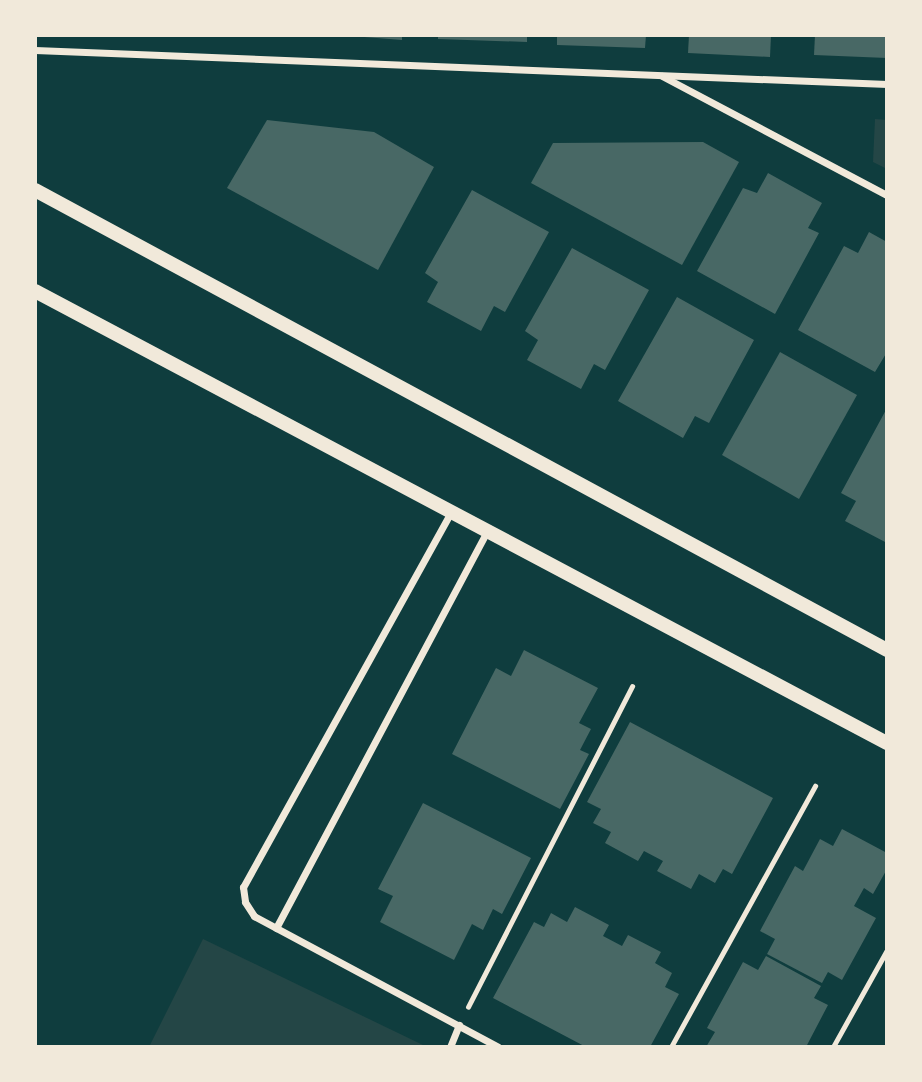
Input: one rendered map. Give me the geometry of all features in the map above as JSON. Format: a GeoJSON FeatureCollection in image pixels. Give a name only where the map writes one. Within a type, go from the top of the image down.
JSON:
{"type":"FeatureCollection","features":[{"type":"Feature","properties":{"kind":"main road"},"geometry":{"type":"LineString","coordinates":[[35,190],[887,650]]}},
{"type":"Feature","properties":{"kind":"main road"},"geometry":{"type":"LineString","coordinates":[[35,291],[887,743]]}},
{"type":"Feature","properties":{"kind":"street"},"geometry":{"type":"LineString","coordinates":[[35,50],[887,85]]}},
{"type":"Feature","properties":{"kind":"street"},"geometry":{"type":"LineString","coordinates":[[659,75],[887,195]]}},
{"type":"Feature","properties":{"kind":"street"},"geometry":{"type":"LineString","coordinates":[[452,511],[248,872],[243,887],[245,902],[254,916],[498,1047]]}},
{"type":"Feature","properties":{"kind":"street"},"geometry":{"type":"LineString","coordinates":[[276,928],[489,530]]}},
{"type":"Feature","properties":{"kind":"street"},"geometry":{"type":"LineString","coordinates":[[450,1047],[459,1026]]}},
{"type":"Feature","properties":{"kind":"path"},"geometry":{"type":"LineString","coordinates":[[459,1026],[632,687]]}},
{"type":"Feature","properties":{"kind":"path"},"geometry":{"type":"LineString","coordinates":[[671,1047],[815,786]]}},
{"type":"Feature","properties":{"kind":"path"},"geometry":{"type":"LineString","coordinates":[[833,1047],[887,950]]}},
{"type":"Feature","properties":{"kind":"shaded area"},"geometry":{"type":"Polygon","coordinates":[[[875,119],[887,120],[887,169],[873,162],[875,119]]]}},
{"type":"Feature","properties":{"kind":"shaded area"},"geometry":{"type":"Polygon","coordinates":[[[203,939],[423,1045],[149,1047],[203,939]]]}},
{"type":"Feature","properties":{"kind":"building"},"geometry":{"type":"Polygon","coordinates":[[[339,35],[402,35],[402,40],[339,35]]]}},
{"type":"Feature","properties":{"kind":"building"},"geometry":{"type":"Polygon","coordinates":[[[438,35],[527,35],[527,42],[438,39],[438,35]]]}},
{"type":"Feature","properties":{"kind":"building"},"geometry":{"type":"Polygon","coordinates":[[[557,35],[646,35],[645,48],[557,45],[557,35]]]}},
{"type":"Feature","properties":{"kind":"building"},"geometry":{"type":"Polygon","coordinates":[[[689,35],[771,35],[770,57],[688,53],[689,35]]]}},
{"type":"Feature","properties":{"kind":"building"},"geometry":{"type":"Polygon","coordinates":[[[815,35],[887,35],[887,58],[814,55],[815,35]]]}},
{"type":"Feature","properties":{"kind":"building"},"geometry":{"type":"Polygon","coordinates":[[[267,120],[374,132],[434,167],[378,270],[227,188],[267,120]]]}},
{"type":"Feature","properties":{"kind":"building"},"geometry":{"type":"Polygon","coordinates":[[[703,142],[739,162],[682,265],[531,183],[553,143],[703,142]]]}},
{"type":"Feature","properties":{"kind":"building"},"geometry":{"type":"Polygon","coordinates":[[[768,173],[822,203],[808,228],[819,233],[775,314],[697,271],[743,188],[757,193],[768,173]]]}},
{"type":"Feature","properties":{"kind":"building"},"geometry":{"type":"Polygon","coordinates":[[[472,190],[549,232],[505,312],[494,306],[481,331],[427,302],[438,282],[425,273],[472,190]]]}},
{"type":"Feature","properties":{"kind":"building"},"geometry":{"type":"Polygon","coordinates":[[[869,232],[887,242],[887,352],[875,372],[798,330],[844,246],[858,253],[869,232]]]}},
{"type":"Feature","properties":{"kind":"building"},"geometry":{"type":"Polygon","coordinates":[[[572,248],[649,290],[605,370],[594,364],[581,389],[527,360],[538,340],[525,331],[572,248]]]}},
{"type":"Feature","properties":{"kind":"building"},"geometry":{"type":"Polygon","coordinates":[[[677,297],[754,340],[709,423],[695,416],[683,438],[618,401],[677,297]]]}},
{"type":"Feature","properties":{"kind":"building"},"geometry":{"type":"Polygon","coordinates":[[[780,352],[857,395],[799,499],[722,455],[780,352]]]}},
{"type":"Feature","properties":{"kind":"building"},"geometry":{"type":"Polygon","coordinates":[[[887,408],[887,543],[845,521],[856,501],[841,493],[887,408]]]}},
{"type":"Feature","properties":{"kind":"building"},"geometry":{"type":"Polygon","coordinates":[[[524,650],[598,688],[579,723],[591,729],[580,750],[589,754],[560,809],[452,754],[496,668],[511,676],[524,650]]]}},
{"type":"Feature","properties":{"kind":"building"},"geometry":{"type":"Polygon","coordinates":[[[630,722],[773,798],[732,874],[723,869],[715,883],[699,874],[691,889],[657,871],[663,861],[644,851],[638,861],[605,843],[611,832],[593,823],[601,809],[587,802],[630,722]]]}},
{"type":"Feature","properties":{"kind":"building"},"geometry":{"type":"Polygon","coordinates":[[[423,803],[531,858],[502,914],[493,909],[483,930],[472,924],[454,960],[380,922],[393,896],[378,889],[423,803]]]}},
{"type":"Feature","properties":{"kind":"building"},"geometry":{"type":"Polygon","coordinates":[[[842,829],[887,853],[887,869],[873,894],[864,888],[854,906],[876,918],[842,980],[828,972],[822,983],[767,954],[775,939],[760,931],[795,866],[803,871],[820,839],[833,846],[842,829]]]}},
{"type":"Feature","properties":{"kind":"building"},"geometry":{"type":"Polygon","coordinates":[[[575,907],[609,925],[603,936],[622,946],[628,935],[661,952],[655,963],[672,973],[665,987],[679,994],[650,1047],[586,1047],[493,998],[534,922],[544,927],[551,913],[567,922],[575,907]]]}},
{"type":"Feature","properties":{"kind":"building"},"geometry":{"type":"Polygon","coordinates":[[[766,956],[821,986],[814,998],[828,1005],[806,1047],[706,1047],[715,1032],[707,1028],[743,962],[758,970],[766,956]]]}}]}
